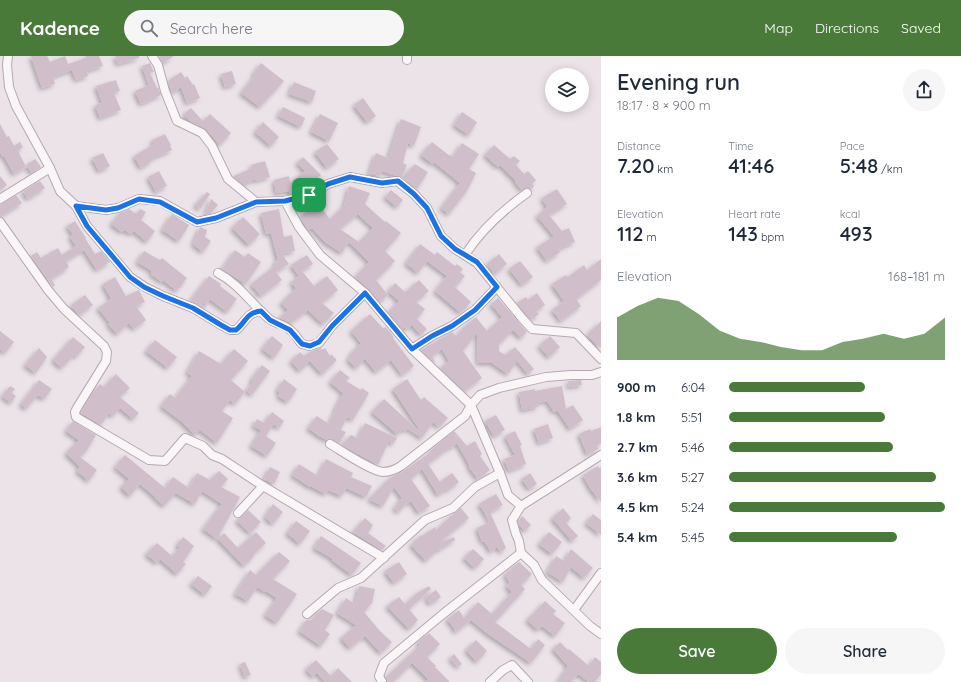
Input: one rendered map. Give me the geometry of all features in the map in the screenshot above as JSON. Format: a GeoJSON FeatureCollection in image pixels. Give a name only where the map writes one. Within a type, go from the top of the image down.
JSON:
{"type":"FeatureCollection","features":[{"type":"Feature","properties":{"kind":"street"},"geometry":{"type":"LineString","coordinates":[[8,56],[4,64],[9,87],[16,106],[50,168],[60,191],[76,206],[87,226],[130,277],[144,287],[193,308],[230,330],[236,330],[241,327],[247,316],[255,311],[261,311]]}},
{"type":"Feature","properties":{"kind":"street"},"geometry":{"type":"LineString","coordinates":[[152,56],[158,65],[165,91],[177,121],[202,133],[212,146],[228,179],[256,202]]}},
{"type":"Feature","properties":{"kind":"street"},"geometry":{"type":"LineString","coordinates":[[0,199],[50,168]]}},
{"type":"Feature","properties":{"kind":"street"},"geometry":{"type":"LineString","coordinates":[[76,206],[106,210],[118,208],[139,199],[160,202],[197,222],[216,218],[256,202],[285,201],[309,195],[328,184],[350,177],[382,183],[398,181],[414,194],[427,208],[441,236],[455,249],[477,262],[532,329],[576,333],[601,358]]}},
{"type":"Feature","properties":{"kind":"street"},"geometry":{"type":"LineString","coordinates":[[465,255],[473,242],[502,212],[527,193]]}},
{"type":"Feature","properties":{"kind":"street"},"geometry":{"type":"LineString","coordinates":[[285,201],[299,227],[320,255],[365,293],[412,349],[471,405],[508,495],[521,506]]}},
{"type":"Feature","properties":{"kind":"street"},"geometry":{"type":"LineString","coordinates":[[0,222],[48,290],[64,309],[104,346],[106,361],[77,408],[75,412],[76,417],[149,460],[165,461],[185,438],[203,446],[212,455],[222,459],[263,486],[384,558]]}},
{"type":"Feature","properties":{"kind":"street"},"geometry":{"type":"LineString","coordinates":[[218,273],[241,289],[270,320],[290,330],[302,344],[310,346],[319,342],[332,326],[365,293]]}},
{"type":"Feature","properties":{"kind":"street"},"geometry":{"type":"LineString","coordinates":[[412,349],[432,336],[452,326],[475,310],[497,287]]}},
{"type":"Feature","properties":{"kind":"street"},"geometry":{"type":"LineString","coordinates":[[330,444],[381,472],[392,471],[401,466],[465,416],[471,405],[480,395],[499,388],[546,377],[592,375],[601,372]]}},
{"type":"Feature","properties":{"kind":"street"},"geometry":{"type":"LineString","coordinates":[[601,455],[521,506],[512,520],[519,541],[521,553],[534,565],[542,580],[590,626],[601,634]]}},
{"type":"Feature","properties":{"kind":"street"},"geometry":{"type":"LineString","coordinates":[[307,614],[338,588],[361,578],[425,520],[453,508],[475,487],[500,473]]}},
{"type":"Feature","properties":{"kind":"street"},"geometry":{"type":"LineString","coordinates":[[238,513],[263,486]]}},
{"type":"Feature","properties":{"kind":"street"},"geometry":{"type":"LineString","coordinates":[[382,682],[379,676],[384,663],[443,614],[521,553]]}},
{"type":"Feature","properties":{"kind":"street"},"geometry":{"type":"LineString","coordinates":[[574,610],[601,573]]}},
{"type":"Feature","properties":{"kind":"street"},"geometry":{"type":"LineString","coordinates":[[490,682],[503,670],[512,665],[528,682]]}},
{"type":"Feature","properties":{"kind":"building"},"geometry":{"type":"Polygon","coordinates":[[[31,56],[47,56],[50,62],[65,56],[68,64],[86,58],[85,56],[99,56],[103,66],[87,71],[88,76],[76,80],[72,70],[53,77],[55,84],[42,88],[31,56]]]}},
{"type":"Feature","properties":{"kind":"building"},"geometry":{"type":"Polygon","coordinates":[[[115,56],[139,56],[139,58],[118,64],[115,56]]]}},
{"type":"Feature","properties":{"kind":"building"},"geometry":{"type":"Polygon","coordinates":[[[159,56],[174,56],[163,63],[159,56]]]}},
{"type":"Feature","properties":{"kind":"building"},"geometry":{"type":"Polygon","coordinates":[[[150,63],[154,72],[150,73],[161,95],[141,104],[135,91],[149,85],[142,66],[150,63]]]}},
{"type":"Feature","properties":{"kind":"building"},"geometry":{"type":"Polygon","coordinates":[[[261,63],[284,81],[260,107],[241,93],[255,75],[253,74],[261,63]]]}},
{"type":"Feature","properties":{"kind":"building"},"geometry":{"type":"Polygon","coordinates":[[[232,71],[236,84],[225,87],[221,74],[232,71]]]}},
{"type":"Feature","properties":{"kind":"building"},"geometry":{"type":"Polygon","coordinates":[[[181,72],[185,78],[187,76],[193,85],[194,84],[200,98],[187,103],[181,87],[172,93],[168,81],[181,72]]]}},
{"type":"Feature","properties":{"kind":"building"},"geometry":{"type":"Polygon","coordinates":[[[116,80],[120,91],[114,93],[121,110],[100,118],[95,105],[102,103],[96,86],[116,80]]]}},
{"type":"Feature","properties":{"kind":"building"},"geometry":{"type":"Polygon","coordinates":[[[294,82],[316,91],[312,102],[289,94],[294,82]]]}},
{"type":"Feature","properties":{"kind":"building"},"geometry":{"type":"Polygon","coordinates":[[[363,98],[376,116],[367,122],[354,105],[363,98]]]}},
{"type":"Feature","properties":{"kind":"building"},"geometry":{"type":"Polygon","coordinates":[[[283,107],[305,118],[301,127],[278,116],[283,107]]]}},
{"type":"Feature","properties":{"kind":"building"},"geometry":{"type":"Polygon","coordinates":[[[191,108],[203,121],[210,114],[231,133],[220,145],[206,129],[191,122],[184,114],[191,108]]]}},
{"type":"Feature","properties":{"kind":"building"},"geometry":{"type":"Polygon","coordinates":[[[462,112],[477,122],[469,135],[454,125],[462,112]]]}},
{"type":"Feature","properties":{"kind":"building"},"geometry":{"type":"Polygon","coordinates":[[[320,114],[338,123],[329,141],[311,132],[320,114]]]}},
{"type":"Feature","properties":{"kind":"building"},"geometry":{"type":"Polygon","coordinates":[[[401,119],[421,127],[414,146],[408,143],[403,163],[407,165],[401,178],[382,171],[380,176],[369,173],[376,153],[388,158],[401,119]]]}},
{"type":"Feature","properties":{"kind":"building"},"geometry":{"type":"Polygon","coordinates":[[[263,122],[279,137],[271,146],[255,132],[263,122]]]}},
{"type":"Feature","properties":{"kind":"building"},"geometry":{"type":"Polygon","coordinates":[[[0,124],[14,146],[20,142],[23,147],[18,151],[26,167],[14,174],[4,156],[3,157],[0,152],[0,124]]]}},
{"type":"Feature","properties":{"kind":"building"},"geometry":{"type":"Polygon","coordinates":[[[165,134],[172,150],[151,159],[152,161],[141,168],[134,156],[154,144],[152,140],[165,134]]]}},
{"type":"Feature","properties":{"kind":"building"},"geometry":{"type":"Polygon","coordinates":[[[432,142],[453,157],[462,143],[479,154],[469,169],[476,173],[467,191],[449,214],[441,208],[460,183],[434,162],[433,164],[421,155],[432,142]]]}},
{"type":"Feature","properties":{"kind":"building"},"geometry":{"type":"Polygon","coordinates":[[[327,144],[339,159],[327,168],[315,152],[327,144]]]}},
{"type":"Feature","properties":{"kind":"building"},"geometry":{"type":"Polygon","coordinates":[[[494,145],[510,159],[514,156],[520,161],[516,165],[524,174],[528,171],[536,180],[532,184],[534,186],[531,189],[526,188],[522,190],[515,182],[516,181],[500,165],[498,167],[485,155],[494,145]]]}},
{"type":"Feature","properties":{"kind":"building"},"geometry":{"type":"Polygon","coordinates":[[[103,153],[110,166],[99,171],[92,158],[103,153]]]}},
{"type":"Feature","properties":{"kind":"building"},"geometry":{"type":"Polygon","coordinates":[[[303,157],[321,175],[303,191],[289,194],[289,191],[276,193],[274,180],[289,176],[290,183],[305,171],[297,163],[303,157]]]}},
{"type":"Feature","properties":{"kind":"building"},"geometry":{"type":"Polygon","coordinates":[[[35,159],[41,167],[32,173],[26,165],[35,159]]]}},
{"type":"Feature","properties":{"kind":"building"},"geometry":{"type":"Polygon","coordinates":[[[265,161],[270,177],[256,181],[255,179],[243,185],[234,177],[252,168],[251,165],[265,161]]]}},
{"type":"Feature","properties":{"kind":"building"},"geometry":{"type":"Polygon","coordinates":[[[415,164],[428,172],[417,189],[402,178],[415,164]]]}},
{"type":"Feature","properties":{"kind":"building"},"geometry":{"type":"Polygon","coordinates":[[[159,171],[167,186],[156,192],[148,177],[159,171]]]}},
{"type":"Feature","properties":{"kind":"building"},"geometry":{"type":"Polygon","coordinates":[[[0,176],[7,185],[0,190],[0,176]]]}},
{"type":"Feature","properties":{"kind":"building"},"geometry":{"type":"Polygon","coordinates":[[[40,181],[45,188],[28,199],[23,191],[40,181]]]}},
{"type":"Feature","properties":{"kind":"building"},"geometry":{"type":"Polygon","coordinates":[[[349,186],[370,193],[365,204],[385,222],[386,221],[401,233],[385,251],[395,261],[376,280],[388,295],[380,302],[369,289],[355,277],[369,262],[349,242],[342,253],[325,242],[312,228],[308,230],[300,217],[318,203],[330,219],[344,206],[349,186]],[[358,214],[340,229],[359,242],[373,228],[358,214]]]}},
{"type":"Feature","properties":{"kind":"building"},"geometry":{"type":"Polygon","coordinates":[[[557,189],[567,204],[549,215],[562,231],[569,228],[575,242],[558,249],[560,252],[547,261],[537,247],[554,236],[537,216],[547,207],[542,198],[557,189]]]}},
{"type":"Feature","properties":{"kind":"building"},"geometry":{"type":"Polygon","coordinates":[[[391,190],[403,200],[397,207],[385,197],[391,190]]]}},
{"type":"Feature","properties":{"kind":"building"},"geometry":{"type":"Polygon","coordinates":[[[207,192],[210,194],[200,209],[195,205],[207,192]]]}},
{"type":"Feature","properties":{"kind":"building"},"geometry":{"type":"Polygon","coordinates":[[[16,195],[22,203],[0,217],[0,205],[16,195]]]}},
{"type":"Feature","properties":{"kind":"building"},"geometry":{"type":"Polygon","coordinates":[[[211,199],[218,205],[210,214],[205,215],[211,199]]]}},
{"type":"Feature","properties":{"kind":"building"},"geometry":{"type":"Polygon","coordinates":[[[129,209],[136,214],[140,209],[146,212],[141,220],[155,231],[147,242],[134,231],[131,234],[124,230],[122,232],[111,224],[120,213],[129,209]]]}},
{"type":"Feature","properties":{"kind":"building"},"geometry":{"type":"Polygon","coordinates":[[[279,209],[284,237],[292,235],[295,251],[282,254],[289,264],[276,272],[282,280],[261,296],[251,284],[276,265],[274,263],[278,260],[271,233],[266,234],[261,213],[279,209]]]}},
{"type":"Feature","properties":{"kind":"building"},"geometry":{"type":"Polygon","coordinates":[[[172,214],[189,225],[179,241],[162,230],[172,214]]]}},
{"type":"Feature","properties":{"kind":"building"},"geometry":{"type":"Polygon","coordinates":[[[243,217],[260,234],[249,245],[232,228],[243,217]]]}},
{"type":"Feature","properties":{"kind":"building"},"geometry":{"type":"Polygon","coordinates":[[[75,221],[95,254],[101,251],[110,262],[97,270],[84,250],[66,261],[69,267],[51,279],[55,285],[53,287],[31,256],[37,252],[41,258],[58,248],[62,255],[76,246],[70,237],[73,235],[67,226],[75,221]]]}},
{"type":"Feature","properties":{"kind":"building"},"geometry":{"type":"Polygon","coordinates":[[[200,227],[207,230],[205,237],[211,241],[203,252],[193,244],[200,227]]]}},
{"type":"Feature","properties":{"kind":"building"},"geometry":{"type":"Polygon","coordinates":[[[420,244],[435,255],[437,252],[455,266],[457,264],[463,269],[460,272],[465,276],[455,287],[471,302],[461,313],[435,291],[447,276],[427,261],[418,273],[406,263],[420,244]]]}},
{"type":"Feature","properties":{"kind":"building"},"geometry":{"type":"Polygon","coordinates":[[[235,250],[245,257],[248,253],[261,262],[246,284],[222,269],[235,250]]]}},
{"type":"Feature","properties":{"kind":"building"},"geometry":{"type":"Polygon","coordinates":[[[144,251],[160,260],[162,258],[187,278],[177,291],[163,280],[162,282],[151,274],[152,271],[137,262],[144,251]]]}},
{"type":"Feature","properties":{"kind":"building"},"geometry":{"type":"Polygon","coordinates":[[[499,254],[507,264],[495,274],[487,264],[499,254]]]}},
{"type":"Feature","properties":{"kind":"building"},"geometry":{"type":"Polygon","coordinates":[[[307,255],[313,264],[302,271],[314,286],[327,276],[338,290],[322,303],[334,313],[323,324],[308,310],[291,323],[280,317],[288,310],[281,303],[296,288],[291,282],[299,276],[291,265],[307,255]]]}},
{"type":"Feature","properties":{"kind":"building"},"geometry":{"type":"Polygon","coordinates":[[[601,259],[601,280],[576,299],[581,306],[561,321],[552,310],[564,301],[552,284],[566,275],[568,277],[584,265],[587,270],[601,259]]]}},
{"type":"Feature","properties":{"kind":"building"},"geometry":{"type":"Polygon","coordinates":[[[520,261],[533,277],[522,285],[509,269],[520,261]]]}},
{"type":"Feature","properties":{"kind":"building"},"geometry":{"type":"Polygon","coordinates":[[[209,276],[221,284],[220,286],[237,299],[227,312],[210,299],[204,308],[190,301],[209,276]]]}},
{"type":"Feature","properties":{"kind":"building"},"geometry":{"type":"Polygon","coordinates":[[[115,277],[126,296],[139,290],[145,302],[136,306],[146,320],[134,329],[129,323],[117,334],[108,324],[110,323],[98,308],[111,299],[103,284],[115,277]]]}},
{"type":"Feature","properties":{"kind":"building"},"geometry":{"type":"Polygon","coordinates":[[[419,280],[429,291],[416,302],[425,309],[417,319],[427,329],[421,335],[412,325],[407,329],[405,327],[402,329],[388,312],[399,301],[388,291],[395,283],[405,292],[419,280]]]}},
{"type":"Feature","properties":{"kind":"building"},"geometry":{"type":"Polygon","coordinates":[[[537,293],[545,305],[536,311],[539,314],[531,320],[517,303],[526,297],[528,300],[537,293]]]}},
{"type":"Feature","properties":{"kind":"building"},"geometry":{"type":"Polygon","coordinates":[[[85,295],[93,305],[79,315],[71,305],[85,295]]]}},
{"type":"Feature","properties":{"kind":"building"},"geometry":{"type":"Polygon","coordinates":[[[498,298],[527,332],[521,338],[513,330],[499,344],[499,351],[505,355],[515,347],[534,369],[528,374],[517,361],[508,374],[492,363],[478,363],[477,333],[463,351],[482,378],[464,391],[440,368],[449,361],[442,349],[432,356],[435,362],[421,350],[452,332],[456,336],[476,317],[487,331],[502,317],[491,304],[498,298]]]}},
{"type":"Feature","properties":{"kind":"building"},"geometry":{"type":"Polygon","coordinates":[[[370,314],[383,328],[386,327],[414,366],[402,375],[391,360],[376,372],[365,359],[356,368],[348,360],[352,352],[361,343],[351,331],[370,314]]]}},
{"type":"Feature","properties":{"kind":"building"},"geometry":{"type":"Polygon","coordinates":[[[601,321],[601,348],[587,335],[601,321]]]}},
{"type":"Feature","properties":{"kind":"building"},"geometry":{"type":"Polygon","coordinates":[[[0,331],[14,342],[5,353],[0,349],[0,331]]]}},
{"type":"Feature","properties":{"kind":"building"},"geometry":{"type":"Polygon","coordinates":[[[272,336],[283,345],[274,358],[262,349],[272,336]]]}},
{"type":"Feature","properties":{"kind":"building"},"geometry":{"type":"Polygon","coordinates":[[[550,336],[560,347],[549,357],[539,346],[550,336]]]}},
{"type":"Feature","properties":{"kind":"building"},"geometry":{"type":"Polygon","coordinates":[[[73,337],[85,347],[76,357],[74,355],[62,368],[53,360],[73,337]]]}},
{"type":"Feature","properties":{"kind":"building"},"geometry":{"type":"Polygon","coordinates":[[[155,340],[177,357],[168,368],[146,351],[155,340]]]}},
{"type":"Feature","properties":{"kind":"building"},"geometry":{"type":"Polygon","coordinates":[[[39,348],[47,357],[36,373],[25,365],[39,348]]]}},
{"type":"Feature","properties":{"kind":"building"},"geometry":{"type":"Polygon","coordinates":[[[321,348],[322,350],[325,348],[330,356],[331,354],[336,359],[336,361],[322,374],[310,361],[300,371],[291,361],[300,352],[304,356],[311,351],[321,348]]]}},
{"type":"Feature","properties":{"kind":"building"},"geometry":{"type":"Polygon","coordinates":[[[234,349],[248,361],[231,380],[245,392],[235,404],[230,400],[222,411],[233,418],[217,443],[200,430],[195,435],[181,421],[161,406],[170,394],[175,398],[192,376],[187,372],[199,351],[221,364],[234,349]]]}},
{"type":"Feature","properties":{"kind":"building"},"geometry":{"type":"Polygon","coordinates":[[[262,365],[270,371],[252,395],[246,390],[253,382],[251,380],[262,365]]]}},
{"type":"Feature","properties":{"kind":"building"},"geometry":{"type":"Polygon","coordinates":[[[340,370],[350,378],[346,381],[369,393],[353,420],[347,417],[341,430],[346,432],[339,443],[332,439],[327,440],[308,428],[317,416],[329,424],[343,393],[330,382],[340,370]]]}},
{"type":"Feature","properties":{"kind":"building"},"geometry":{"type":"Polygon","coordinates":[[[116,374],[130,388],[120,397],[139,413],[133,419],[120,408],[113,416],[109,413],[101,425],[81,413],[100,384],[104,387],[116,374]]]}},
{"type":"Feature","properties":{"kind":"building"},"geometry":{"type":"Polygon","coordinates":[[[284,379],[297,389],[288,402],[278,396],[280,392],[277,390],[284,379]]]}},
{"type":"Feature","properties":{"kind":"building"},"geometry":{"type":"Polygon","coordinates":[[[407,379],[421,400],[424,397],[448,418],[439,427],[433,422],[422,438],[407,428],[405,431],[402,429],[398,435],[372,412],[384,399],[418,430],[419,429],[393,389],[407,379]]]}},
{"type":"Feature","properties":{"kind":"building"},"geometry":{"type":"Polygon","coordinates":[[[39,380],[52,389],[44,399],[38,395],[26,409],[21,404],[39,380]]]}},
{"type":"Feature","properties":{"kind":"building"},"geometry":{"type":"Polygon","coordinates":[[[581,380],[582,385],[569,387],[568,381],[581,380]]]}},
{"type":"Feature","properties":{"kind":"building"},"geometry":{"type":"Polygon","coordinates":[[[10,386],[15,389],[12,393],[16,396],[11,403],[2,396],[10,386]]]}},
{"type":"Feature","properties":{"kind":"building"},"geometry":{"type":"Polygon","coordinates":[[[562,386],[566,409],[573,405],[583,420],[570,429],[557,410],[554,412],[547,401],[537,403],[538,407],[522,410],[519,392],[535,389],[535,391],[562,386]]]}},
{"type":"Feature","properties":{"kind":"building"},"geometry":{"type":"Polygon","coordinates":[[[272,412],[284,421],[279,428],[273,424],[266,436],[276,443],[267,456],[251,446],[261,430],[253,426],[257,419],[264,423],[272,412]]]}},
{"type":"Feature","properties":{"kind":"building"},"geometry":{"type":"Polygon","coordinates":[[[496,415],[505,430],[494,436],[485,421],[496,415]]]}},
{"type":"Feature","properties":{"kind":"building"},"geometry":{"type":"Polygon","coordinates":[[[73,421],[96,435],[87,450],[80,457],[97,470],[89,481],[77,471],[80,467],[66,453],[79,440],[66,431],[73,421]]]}},
{"type":"Feature","properties":{"kind":"building"},"geometry":{"type":"Polygon","coordinates":[[[365,423],[397,438],[393,444],[389,441],[378,465],[342,445],[351,435],[358,438],[365,423]]]}},
{"type":"Feature","properties":{"kind":"building"},"geometry":{"type":"Polygon","coordinates":[[[548,424],[553,438],[539,443],[534,429],[548,424]]]}},
{"type":"Feature","properties":{"kind":"building"},"geometry":{"type":"Polygon","coordinates":[[[601,427],[601,444],[597,445],[598,449],[587,454],[579,434],[590,429],[591,431],[601,427]]]}},
{"type":"Feature","properties":{"kind":"building"},"geometry":{"type":"Polygon","coordinates":[[[454,431],[467,446],[475,441],[482,454],[480,456],[490,470],[478,479],[469,467],[470,466],[457,443],[428,464],[440,482],[452,473],[459,482],[438,495],[422,469],[411,479],[430,506],[419,513],[411,501],[407,504],[406,503],[399,512],[394,508],[402,498],[394,487],[383,506],[370,500],[370,498],[391,477],[402,472],[431,452],[430,451],[454,431]]]}},
{"type":"Feature","properties":{"kind":"building"},"geometry":{"type":"Polygon","coordinates":[[[515,431],[522,445],[520,446],[526,464],[509,471],[504,459],[515,455],[505,436],[515,431]]]}},
{"type":"Feature","properties":{"kind":"building"},"geometry":{"type":"Polygon","coordinates":[[[125,455],[165,488],[173,477],[189,488],[197,473],[210,480],[219,471],[228,479],[221,487],[240,497],[217,539],[203,529],[222,504],[202,491],[195,504],[176,493],[164,506],[140,484],[130,496],[121,487],[129,479],[115,467],[125,455]]]}},
{"type":"Feature","properties":{"kind":"building"},"geometry":{"type":"Polygon","coordinates":[[[326,459],[353,473],[351,477],[372,486],[366,497],[346,488],[342,496],[328,490],[326,494],[310,487],[292,475],[299,464],[318,476],[326,459]]]}},
{"type":"Feature","properties":{"kind":"building"},"geometry":{"type":"Polygon","coordinates":[[[598,466],[599,468],[601,467],[601,502],[590,488],[583,475],[598,466]]]}},
{"type":"Feature","properties":{"kind":"building"},"geometry":{"type":"Polygon","coordinates":[[[270,467],[280,472],[274,484],[264,479],[270,467]]]}},
{"type":"Feature","properties":{"kind":"building"},"geometry":{"type":"Polygon","coordinates":[[[530,473],[537,484],[529,489],[522,479],[530,473]]]}},
{"type":"Feature","properties":{"kind":"building"},"geometry":{"type":"Polygon","coordinates":[[[496,494],[503,505],[490,512],[506,548],[501,552],[497,547],[491,552],[484,541],[482,542],[477,528],[490,522],[479,504],[496,494]]]}},
{"type":"Feature","properties":{"kind":"building"},"geometry":{"type":"Polygon","coordinates":[[[273,504],[283,512],[273,524],[265,517],[273,504]]]}},
{"type":"Feature","properties":{"kind":"building"},"geometry":{"type":"Polygon","coordinates":[[[461,508],[469,518],[437,544],[454,537],[455,540],[439,550],[438,549],[426,561],[411,545],[421,535],[422,536],[435,527],[436,530],[461,508]]]}},
{"type":"Feature","properties":{"kind":"building"},"geometry":{"type":"Polygon","coordinates":[[[563,508],[571,518],[566,523],[578,536],[572,541],[552,518],[563,508]]]}},
{"type":"Feature","properties":{"kind":"building"},"geometry":{"type":"Polygon","coordinates":[[[248,510],[261,522],[250,533],[236,520],[242,517],[248,510]]]}},
{"type":"Feature","properties":{"kind":"building"},"geometry":{"type":"Polygon","coordinates":[[[593,514],[601,520],[601,535],[586,523],[593,514]]]}},
{"type":"Feature","properties":{"kind":"building"},"geometry":{"type":"Polygon","coordinates":[[[522,516],[531,525],[525,531],[519,525],[518,521],[522,516]]]}},
{"type":"Feature","properties":{"kind":"building"},"geometry":{"type":"Polygon","coordinates":[[[365,518],[373,525],[368,533],[386,546],[382,550],[353,532],[365,518]]]}},
{"type":"Feature","properties":{"kind":"building"},"geometry":{"type":"Polygon","coordinates":[[[296,521],[310,531],[300,544],[287,533],[296,521]]]}},
{"type":"Feature","properties":{"kind":"building"},"geometry":{"type":"Polygon","coordinates":[[[256,532],[266,543],[244,566],[218,539],[224,533],[238,548],[256,532]]]}},
{"type":"Feature","properties":{"kind":"building"},"geometry":{"type":"Polygon","coordinates":[[[549,532],[562,542],[552,554],[539,544],[549,532]]]}},
{"type":"Feature","properties":{"kind":"building"},"geometry":{"type":"Polygon","coordinates":[[[321,536],[361,563],[352,575],[332,560],[333,559],[314,548],[321,536]]]}},
{"type":"Feature","properties":{"kind":"building"},"geometry":{"type":"Polygon","coordinates":[[[183,537],[194,546],[183,562],[186,564],[177,574],[160,559],[157,563],[146,554],[157,543],[172,556],[180,547],[177,545],[183,537]]]}},
{"type":"Feature","properties":{"kind":"building"},"geometry":{"type":"Polygon","coordinates":[[[473,549],[484,559],[475,568],[464,558],[473,549]]]}},
{"type":"Feature","properties":{"kind":"building"},"geometry":{"type":"Polygon","coordinates":[[[571,549],[593,568],[584,578],[571,567],[563,582],[547,572],[556,556],[564,561],[571,549]]]}},
{"type":"Feature","properties":{"kind":"building"},"geometry":{"type":"Polygon","coordinates":[[[279,552],[290,561],[273,579],[297,594],[277,623],[265,615],[277,598],[257,587],[248,601],[235,594],[250,570],[256,575],[279,552]]]}},
{"type":"Feature","properties":{"kind":"building"},"geometry":{"type":"Polygon","coordinates":[[[399,562],[407,574],[394,583],[385,571],[399,562]]]}},
{"type":"Feature","properties":{"kind":"building"},"geometry":{"type":"Polygon","coordinates":[[[519,562],[532,574],[521,585],[525,589],[495,622],[531,649],[538,639],[545,645],[531,663],[488,634],[471,620],[456,632],[447,619],[459,610],[464,618],[478,602],[492,614],[512,592],[506,586],[510,583],[505,575],[519,562]]]}},
{"type":"Feature","properties":{"kind":"building"},"geometry":{"type":"Polygon","coordinates":[[[198,576],[212,586],[205,595],[191,584],[198,576]]]}},
{"type":"Feature","properties":{"kind":"building"},"geometry":{"type":"Polygon","coordinates":[[[359,586],[375,589],[372,603],[364,612],[380,631],[392,642],[381,653],[365,636],[350,648],[341,638],[356,625],[337,613],[346,598],[355,604],[359,586]]]}},
{"type":"Feature","properties":{"kind":"building"},"geometry":{"type":"Polygon","coordinates":[[[429,586],[431,589],[409,609],[418,620],[409,629],[387,606],[399,597],[405,604],[417,593],[429,586]]]}},
{"type":"Feature","properties":{"kind":"building"},"geometry":{"type":"Polygon","coordinates":[[[436,590],[441,597],[430,604],[426,597],[436,590]]]}},
{"type":"Feature","properties":{"kind":"building"},"geometry":{"type":"Polygon","coordinates":[[[545,601],[556,611],[553,614],[565,623],[555,636],[542,626],[538,630],[527,620],[545,601]]]}},
{"type":"Feature","properties":{"kind":"building"},"geometry":{"type":"Polygon","coordinates":[[[322,609],[334,615],[325,630],[330,634],[321,646],[299,631],[307,619],[311,621],[322,609]]]}},
{"type":"Feature","properties":{"kind":"building"},"geometry":{"type":"Polygon","coordinates":[[[429,633],[440,644],[427,657],[450,682],[426,682],[428,679],[412,663],[393,682],[387,682],[386,677],[420,645],[418,642],[429,633]]]}},
{"type":"Feature","properties":{"kind":"building"},"geometry":{"type":"Polygon","coordinates":[[[476,640],[487,651],[477,662],[466,650],[476,640]]]}},
{"type":"Feature","properties":{"kind":"building"},"geometry":{"type":"Polygon","coordinates":[[[560,642],[589,666],[595,657],[601,662],[601,674],[595,682],[589,682],[578,674],[571,682],[557,682],[568,666],[553,649],[560,642]]]}},
{"type":"Feature","properties":{"kind":"building"},"geometry":{"type":"Polygon","coordinates":[[[454,654],[462,664],[458,667],[450,658],[454,654]]]}},
{"type":"Feature","properties":{"kind":"building"},"geometry":{"type":"Polygon","coordinates":[[[316,660],[331,676],[338,668],[352,682],[325,682],[317,673],[313,677],[306,669],[316,660]]]}},
{"type":"Feature","properties":{"kind":"building"},"geometry":{"type":"Polygon","coordinates":[[[245,662],[251,675],[245,677],[240,664],[245,662]]]}},
{"type":"Feature","properties":{"kind":"route"},"geometry":{"type":"LineString","coordinates":[[350,177],[382,183],[398,181],[414,194],[427,208],[441,236],[455,249],[477,262],[497,287],[475,310],[452,326],[432,336],[412,349],[365,293],[332,326],[319,342],[310,346],[302,344],[290,330],[270,320],[261,311],[255,311],[247,316],[241,327],[236,330],[230,330],[193,308],[175,302],[144,287],[130,277],[100,239],[87,226],[76,206],[106,210],[118,208],[139,199],[160,202],[197,222],[216,218],[256,202],[285,201],[309,195],[328,184],[350,177]]}}]}
